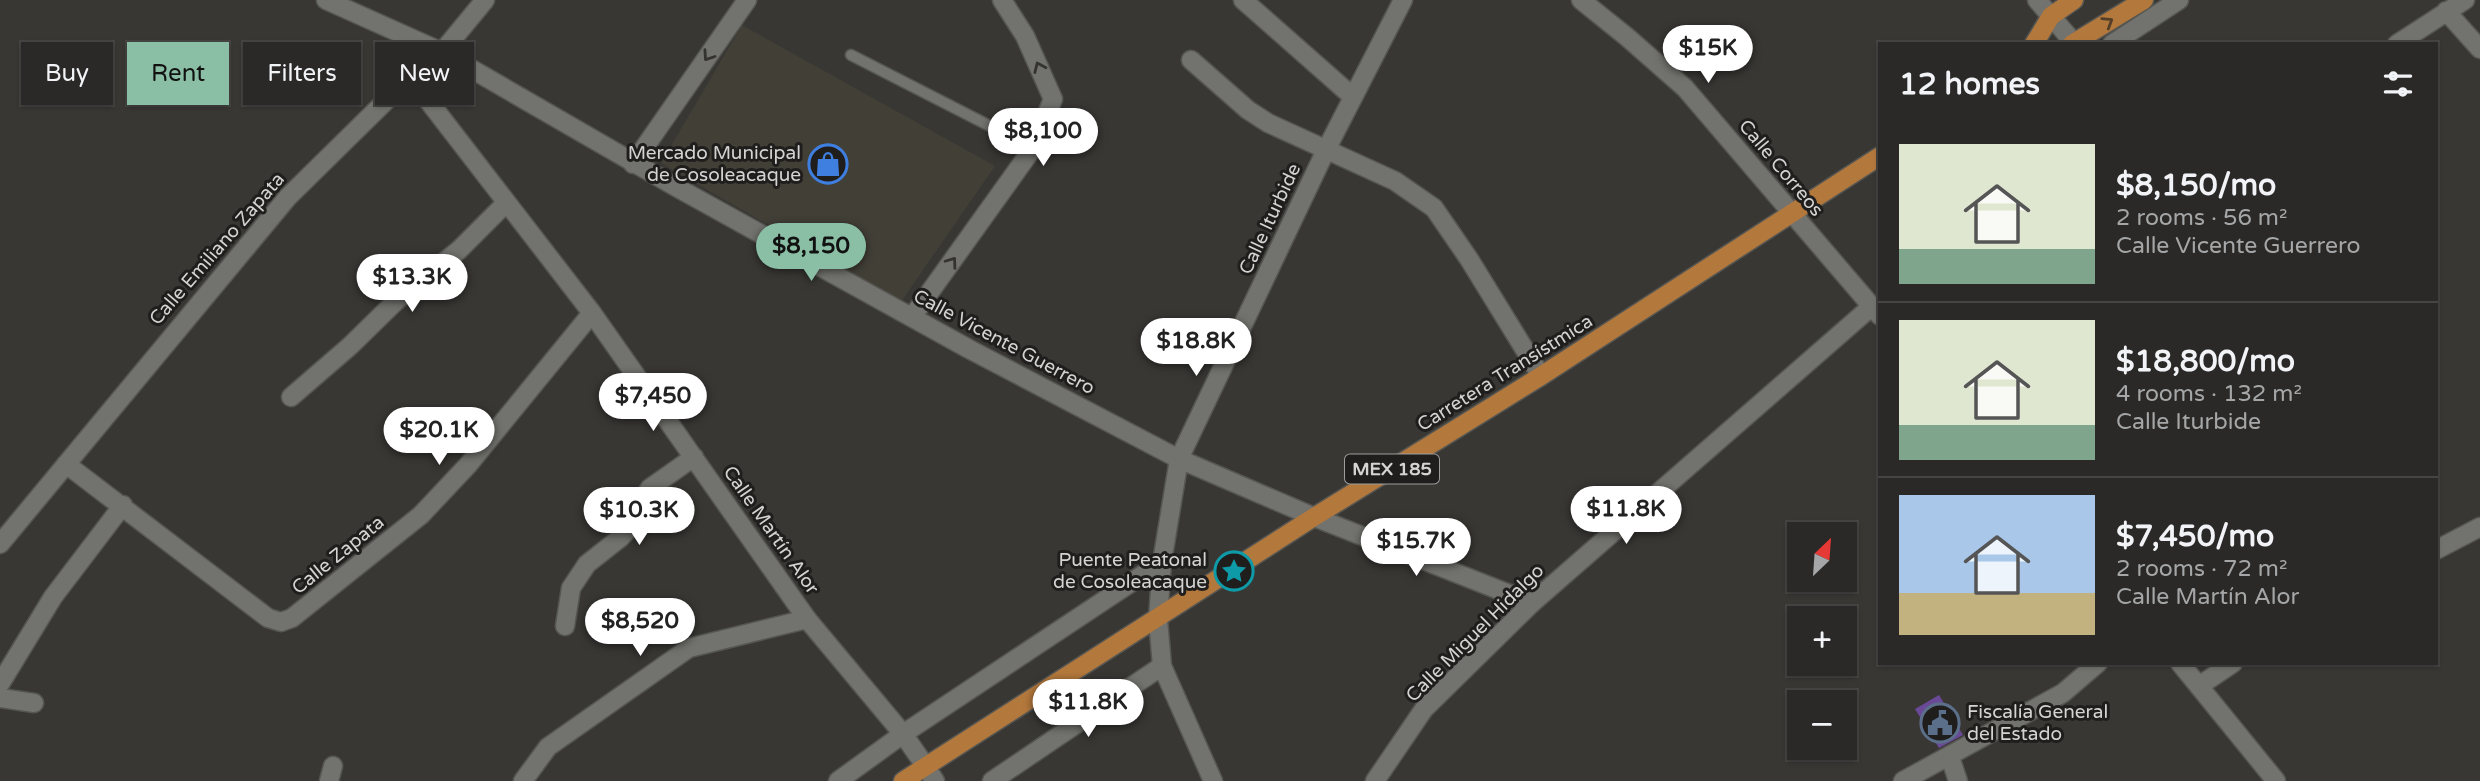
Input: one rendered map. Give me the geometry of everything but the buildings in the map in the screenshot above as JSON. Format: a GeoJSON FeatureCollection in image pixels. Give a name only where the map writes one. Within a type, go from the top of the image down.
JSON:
{"type":"FeatureCollection","features":[{"type":"Feature","properties":{"kind":"main road"},"geometry":{"type":"LineString","coordinates":[[2035,42],[2051,16],[2074,0]]}},
{"type":"Feature","properties":{"kind":"main road"},"geometry":{"type":"LineString","coordinates":[[2077,42],[2144,0]]}},
{"type":"Feature","properties":{"kind":"main road","name":"Carretera Transístmica"},"geometry":{"type":"LineString","coordinates":[[904,781],[930,774],[1314,517],[1541,376],[1878,157]]}},
{"type":"Feature","properties":{"kind":"street","name":"Calle Emiliano Zapata"},"geometry":{"type":"LineString","coordinates":[[450,42],[485,0]]}},
{"type":"Feature","properties":{"kind":"street"},"geometry":{"type":"LineString","coordinates":[[634,164],[747,0]]}},
{"type":"Feature","properties":{"kind":"street"},"geometry":{"type":"LineString","coordinates":[[912,317],[1034,148],[1053,99],[1025,36],[1002,0]]}},
{"type":"Feature","properties":{"kind":"street"},"geometry":{"type":"LineString","coordinates":[[1243,0],[1353,97]]}},
{"type":"Feature","properties":{"kind":"street","name":"Calle Iturbide"},"geometry":{"type":"LineString","coordinates":[[1213,781],[1162,666],[1158,620],[1162,562],[1179,459],[1326,150],[1403,0]]}},
{"type":"Feature","properties":{"kind":"street","name":"Calle Correos"},"geometry":{"type":"LineString","coordinates":[[1581,0],[1685,88],[1875,311]]}},
{"type":"Feature","properties":{"kind":"street"},"geometry":{"type":"LineString","coordinates":[[2037,0],[2072,42]]}},
{"type":"Feature","properties":{"kind":"street"},"geometry":{"type":"LineString","coordinates":[[2115,42],[2179,0]]}},
{"type":"Feature","properties":{"kind":"street"},"geometry":{"type":"LineString","coordinates":[[2400,42],[2465,0]]}},
{"type":"Feature","properties":{"kind":"street","name":"Calle Vicente Guerrero"},"geometry":{"type":"LineString","coordinates":[[331,1],[420,42]]}},
{"type":"Feature","properties":{"kind":"street"},"geometry":{"type":"LineString","coordinates":[[2446,11],[2480,49]]}},
{"type":"Feature","properties":{"kind":"street"},"geometry":{"type":"LineString","coordinates":[[1191,60],[1248,110],[1269,123],[1395,181],[1434,208],[1469,259],[1541,376]]}},
{"type":"Feature","properties":{"kind":"street","name":"Calle Vicente Guerrero"},"geometry":{"type":"LineString","coordinates":[[474,71],[634,164],[912,317],[1179,459],[1314,517],[1532,603]]}},
{"type":"Feature","properties":{"kind":"street","name":"Calle Emiliano Zapata"},"geometry":{"type":"LineString","coordinates":[[0,544],[288,197],[382,105]]}},
{"type":"Feature","properties":{"kind":"street","name":"Calle Martín Alor"},"geometry":{"type":"LineString","coordinates":[[431,105],[592,313],[807,619],[902,734],[930,774]]}},
{"type":"Feature","properties":{"kind":"street"},"geometry":{"type":"LineString","coordinates":[[291,397],[350,346],[396,301],[460,250],[506,203]]}},
{"type":"Feature","properties":{"kind":"street","name":"Calle Miguel Hidalgo"},"geometry":{"type":"LineString","coordinates":[[1375,781],[1424,709],[1532,603],[1875,311]]}},
{"type":"Feature","properties":{"kind":"street","name":"Calle Zapata"},"geometry":{"type":"LineString","coordinates":[[66,464],[268,618],[281,622],[292,618],[422,515],[468,465],[592,313]]}},
{"type":"Feature","properties":{"kind":"street"},"geometry":{"type":"LineString","coordinates":[[565,626],[571,588],[587,564],[620,538],[638,519],[643,498],[650,488],[694,457]]}},
{"type":"Feature","properties":{"kind":"street"},"geometry":{"type":"LineString","coordinates":[[0,684],[53,597],[122,505]]}},
{"type":"Feature","properties":{"kind":"street"},"geometry":{"type":"LineString","coordinates":[[2438,549],[2480,527]]}},
{"type":"Feature","properties":{"kind":"street"},"geometry":{"type":"LineString","coordinates":[[838,781],[902,734],[1162,562]]}},
{"type":"Feature","properties":{"kind":"street"},"geometry":{"type":"LineString","coordinates":[[523,781],[548,747],[689,648],[807,619]]}},
{"type":"Feature","properties":{"kind":"street"},"geometry":{"type":"LineString","coordinates":[[1903,781],[2063,693],[2096,665]]}},
{"type":"Feature","properties":{"kind":"street"},"geometry":{"type":"LineString","coordinates":[[2182,665],[2277,781]]}},
{"type":"Feature","properties":{"kind":"street"},"geometry":{"type":"LineString","coordinates":[[2199,686],[2230,665]]}},
{"type":"Feature","properties":{"kind":"street"},"geometry":{"type":"LineString","coordinates":[[992,781],[1162,666]]}},
{"type":"Feature","properties":{"kind":"street"},"geometry":{"type":"LineString","coordinates":[[0,698],[34,703]]}},
{"type":"Feature","properties":{"kind":"street"},"geometry":{"type":"LineString","coordinates":[[1950,757],[1958,781]]}},
{"type":"Feature","properties":{"kind":"lane"},"geometry":{"type":"LineString","coordinates":[[852,55],[1034,148]]}},
{"type":"Feature","properties":{"kind":"shaded area","name":"Mercado Municipal de Cosoleacaque"},"geometry":{"type":"Polygon","coordinates":[[[742,25],[995,166],[901,302],[661,163],[742,25]]]}},
{"type":"Feature","properties":{"kind":"place","name":"Mercado Municipal de Cosoleacaque"},"geometry":{"type":"Point","coordinates":[828,164]}},
{"type":"Feature","properties":{"kind":"place","name":"Puente Peatonal de Cosoleacaque"},"geometry":{"type":"Point","coordinates":[1234,571]}},
{"type":"Feature","properties":{"kind":"place","name":"Fiscalía General del Estado"},"geometry":{"type":"Point","coordinates":[1940,723]}}]}
